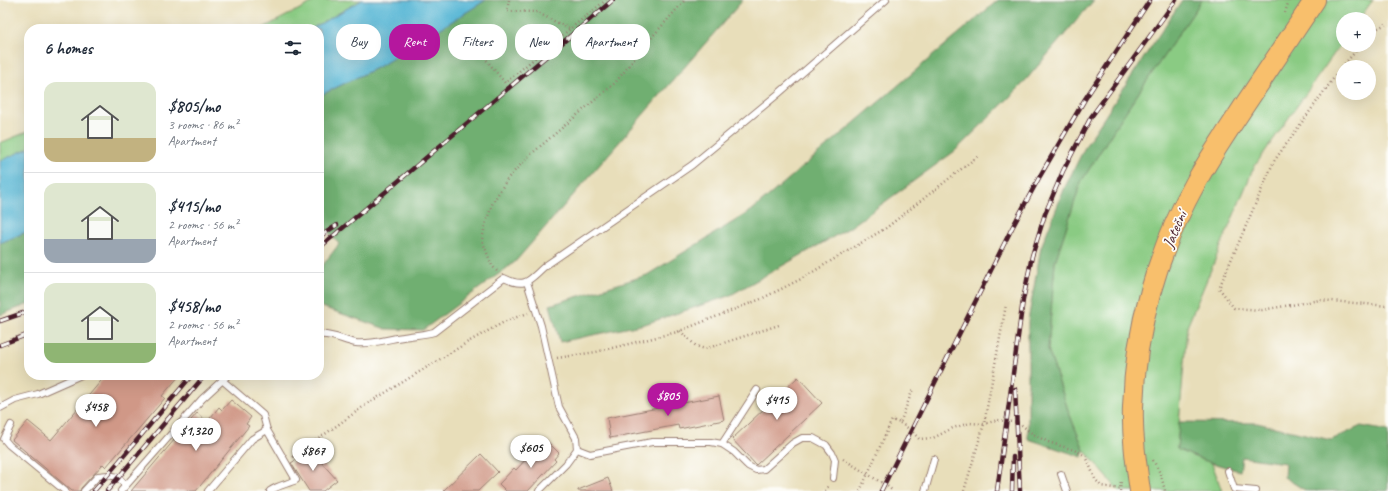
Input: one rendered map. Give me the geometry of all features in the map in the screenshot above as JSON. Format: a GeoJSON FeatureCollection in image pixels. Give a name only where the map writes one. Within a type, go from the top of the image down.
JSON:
{"type":"FeatureCollection","features":[{"type":"Feature","properties":{"kind":"main road","name":"Jateční"},"geometry":{"type":"LineString","coordinates":[[1140,491],[1136,458],[1133,408],[1136,372],[1146,310],[1167,245],[1192,188],[1218,145],[1315,0]]}},
{"type":"Feature","properties":{"kind":"lane"},"geometry":{"type":"LineString","coordinates":[[324,336],[356,343],[370,343],[434,332],[504,278],[515,283],[528,282],[551,262],[692,165],[778,94],[886,0]]}},
{"type":"Feature","properties":{"kind":"lane"},"geometry":{"type":"LineString","coordinates":[[528,282],[559,407],[576,438],[577,449],[566,464],[539,491]]}},
{"type":"Feature","properties":{"kind":"lane"},"geometry":{"type":"LineString","coordinates":[[0,408],[15,400],[38,394],[70,380]]}},
{"type":"Feature","properties":{"kind":"lane"},"geometry":{"type":"LineString","coordinates":[[121,491],[202,399],[222,380],[263,416],[267,430],[296,480],[286,485],[276,487],[270,491]]}},
{"type":"Feature","properties":{"kind":"lane"},"geometry":{"type":"LineString","coordinates":[[722,444],[757,390]]}},
{"type":"Feature","properties":{"kind":"lane"},"geometry":{"type":"LineString","coordinates":[[11,425],[4,439],[9,446],[65,491]]}},
{"type":"Feature","properties":{"kind":"lane"},"geometry":{"type":"LineString","coordinates":[[208,491],[252,439],[267,430]]}},
{"type":"Feature","properties":{"kind":"lane"},"geometry":{"type":"LineString","coordinates":[[577,449],[590,454],[652,442],[711,442],[722,444],[734,452],[748,466],[756,470],[764,469],[793,443],[802,438],[813,438],[826,446],[832,453],[835,460],[833,478]]}},
{"type":"Feature","properties":{"kind":"lane"},"geometry":{"type":"LineString","coordinates":[[925,491],[934,459]]}},
{"type":"Feature","properties":{"kind":"lane"},"geometry":{"type":"LineString","coordinates":[[1228,471],[1234,488],[1256,491]]}},
{"type":"Feature","properties":{"kind":"lane"},"geometry":{"type":"LineString","coordinates":[[1061,474],[1067,491]]}},
{"type":"Feature","properties":{"kind":"lane"},"geometry":{"type":"LineString","coordinates":[[84,491],[98,476],[108,475],[118,477],[126,485]]}},
{"type":"Feature","properties":{"kind":"path"},"geometry":{"type":"LineString","coordinates":[[509,0],[507,11],[536,12],[570,29]]}},
{"type":"Feature","properties":{"kind":"path"},"geometry":{"type":"LineString","coordinates":[[486,60],[505,83],[606,0]]}},
{"type":"Feature","properties":{"kind":"path"},"geometry":{"type":"LineString","coordinates":[[504,278],[492,266],[482,240],[485,225],[493,202],[508,178],[530,155],[615,82],[685,0]]}},
{"type":"Feature","properties":{"kind":"path"},"geometry":{"type":"LineString","coordinates":[[1376,29],[1388,23]]}},
{"type":"Feature","properties":{"kind":"path"},"geometry":{"type":"LineString","coordinates":[[1355,52],[1340,68],[1274,160],[1219,288],[1234,308],[1262,310],[1320,300],[1388,306]]}},
{"type":"Feature","properties":{"kind":"path"},"geometry":{"type":"LineString","coordinates":[[548,359],[611,349],[680,331],[761,299],[801,279],[886,228],[978,156]]}},
{"type":"Feature","properties":{"kind":"path"},"geometry":{"type":"LineString","coordinates":[[964,491],[984,424],[1006,305]]}},
{"type":"Feature","properties":{"kind":"path"},"geometry":{"type":"LineString","coordinates":[[286,462],[367,404],[468,342],[506,321],[536,310]]}},
{"type":"Feature","properties":{"kind":"path"},"geometry":{"type":"LineString","coordinates":[[680,331],[696,346],[705,349],[779,325]]}},
{"type":"Feature","properties":{"kind":"path"},"geometry":{"type":"LineString","coordinates":[[900,423],[913,389]]}},
{"type":"Feature","properties":{"kind":"path"},"geometry":{"type":"LineString","coordinates":[[860,491],[892,420],[912,430],[919,439],[933,438],[953,428],[970,423],[984,424],[998,420],[1019,423],[1033,434],[1048,442],[1074,450],[1086,456],[1095,479],[1101,486],[1120,489]]}},
{"type":"Feature","properties":{"kind":"path"},"geometry":{"type":"LineString","coordinates":[[832,453],[868,474],[892,491]]}},
{"type":"Feature","properties":{"kind":"path"},"geometry":{"type":"LineString","coordinates":[[1153,460],[1161,475],[1165,491]]}},
{"type":"Feature","properties":{"kind":"green space"},"geometry":{"type":"Polygon","coordinates":[[[317,0],[362,0],[320,24],[271,24],[317,0]]]}},
{"type":"Feature","properties":{"kind":"green space"},"geometry":{"type":"Polygon","coordinates":[[[486,0],[743,0],[515,262],[423,330],[386,329],[324,308],[324,264],[339,244],[324,227],[324,94],[390,60],[440,60],[440,29],[486,0]]]}},
{"type":"Feature","properties":{"kind":"green space"},"geometry":{"type":"Polygon","coordinates":[[[998,0],[1094,0],[1020,87],[955,151],[849,228],[729,296],[645,324],[560,342],[550,305],[647,275],[751,211],[998,0]]]}},
{"type":"Feature","properties":{"kind":"green space"},"geometry":{"type":"Polygon","coordinates":[[[1182,0],[1202,0],[1122,117],[1081,182],[1055,262],[1048,349],[1069,413],[1084,450],[1082,457],[1028,439],[1028,321],[1041,247],[1065,187],[1086,145],[1182,0]]]}},
{"type":"Feature","properties":{"kind":"green space"},"geometry":{"type":"Polygon","coordinates":[[[1202,0],[1373,0],[1364,12],[1336,12],[1336,51],[1254,167],[1187,327],[1177,449],[1212,463],[1222,491],[1119,491],[1084,450],[1069,413],[1048,349],[1055,262],[1081,182],[1122,117],[1202,0]]]}},
{"type":"Feature","properties":{"kind":"green space"},"geometry":{"type":"Polygon","coordinates":[[[24,133],[24,150],[0,161],[0,143],[24,133]]]}},
{"type":"Feature","properties":{"kind":"green space"},"geometry":{"type":"Polygon","coordinates":[[[24,233],[24,306],[0,315],[0,243],[24,233]]]}},
{"type":"Feature","properties":{"kind":"green space"},"geometry":{"type":"Polygon","coordinates":[[[1179,422],[1257,423],[1331,440],[1361,426],[1388,431],[1388,491],[1306,491],[1284,477],[1285,463],[1242,457],[1240,471],[1208,462],[1177,449],[1179,422]]]}},
{"type":"Feature","properties":{"kind":"water"},"geometry":{"type":"Polygon","coordinates":[[[362,0],[486,0],[440,29],[440,24],[389,24],[390,60],[324,94],[324,24],[320,24],[362,0]]]}},
{"type":"Feature","properties":{"kind":"water"},"geometry":{"type":"Polygon","coordinates":[[[24,150],[24,233],[0,243],[0,161],[24,150]]]}},
{"type":"Feature","properties":{"kind":"building"},"geometry":{"type":"Polygon","coordinates":[[[798,377],[822,403],[756,465],[732,439],[798,377]]]}},
{"type":"Feature","properties":{"kind":"building"},"geometry":{"type":"Polygon","coordinates":[[[102,380],[176,380],[162,396],[165,398],[106,467],[103,464],[80,491],[72,491],[12,440],[28,421],[51,440],[102,380]]]}},
{"type":"Feature","properties":{"kind":"building"},"geometry":{"type":"Polygon","coordinates":[[[719,396],[724,420],[679,429],[678,425],[610,438],[607,418],[719,396]]]}},
{"type":"Feature","properties":{"kind":"building"},"geometry":{"type":"Polygon","coordinates":[[[231,400],[251,417],[246,424],[249,426],[196,491],[131,491],[197,413],[207,422],[219,407],[222,410],[231,400]]]}},
{"type":"Feature","properties":{"kind":"building"},"geometry":{"type":"Polygon","coordinates":[[[547,441],[559,453],[554,459],[556,461],[528,491],[506,491],[499,484],[514,468],[516,470],[539,445],[547,441]]]}},
{"type":"Feature","properties":{"kind":"building"},"geometry":{"type":"Polygon","coordinates":[[[313,449],[321,462],[337,480],[323,491],[309,491],[291,463],[313,449]]]}},
{"type":"Feature","properties":{"kind":"building"},"geometry":{"type":"Polygon","coordinates":[[[481,454],[498,472],[478,491],[443,491],[481,454]]]}},
{"type":"Feature","properties":{"kind":"building"},"geometry":{"type":"Polygon","coordinates":[[[608,478],[613,491],[578,491],[578,490],[608,478]]]}},
{"type":"Feature","properties":{"kind":"railway"},"geometry":{"type":"LineString","coordinates":[[324,244],[613,0]]}},
{"type":"Feature","properties":{"kind":"railway"},"geometry":{"type":"LineString","coordinates":[[881,491],[1012,228],[1040,176],[1085,99],[1150,0]]}},
{"type":"Feature","properties":{"kind":"railway"},"geometry":{"type":"LineString","coordinates":[[997,491],[1023,300],[1032,256],[1045,214],[1063,171],[1091,117],[1176,0]]}},
{"type":"Feature","properties":{"kind":"railway"},"geometry":{"type":"LineString","coordinates":[[324,234],[337,225]]}},
{"type":"Feature","properties":{"kind":"railway"},"geometry":{"type":"LineString","coordinates":[[0,321],[24,313]]}},
{"type":"Feature","properties":{"kind":"railway"},"geometry":{"type":"LineString","coordinates":[[0,345],[24,336]]}},
{"type":"Feature","properties":{"kind":"railway"},"geometry":{"type":"LineString","coordinates":[[94,491],[188,380]]}},
{"type":"Feature","properties":{"kind":"railway"},"geometry":{"type":"LineString","coordinates":[[107,491],[201,380]]}},
{"type":"Feature","properties":{"kind":"railway"},"geometry":{"type":"LineString","coordinates":[[1015,389],[1020,491]]}},
{"type":"Feature","properties":{"kind":"railway"},"geometry":{"type":"LineString","coordinates":[[1012,491],[1013,457]]}}]}
